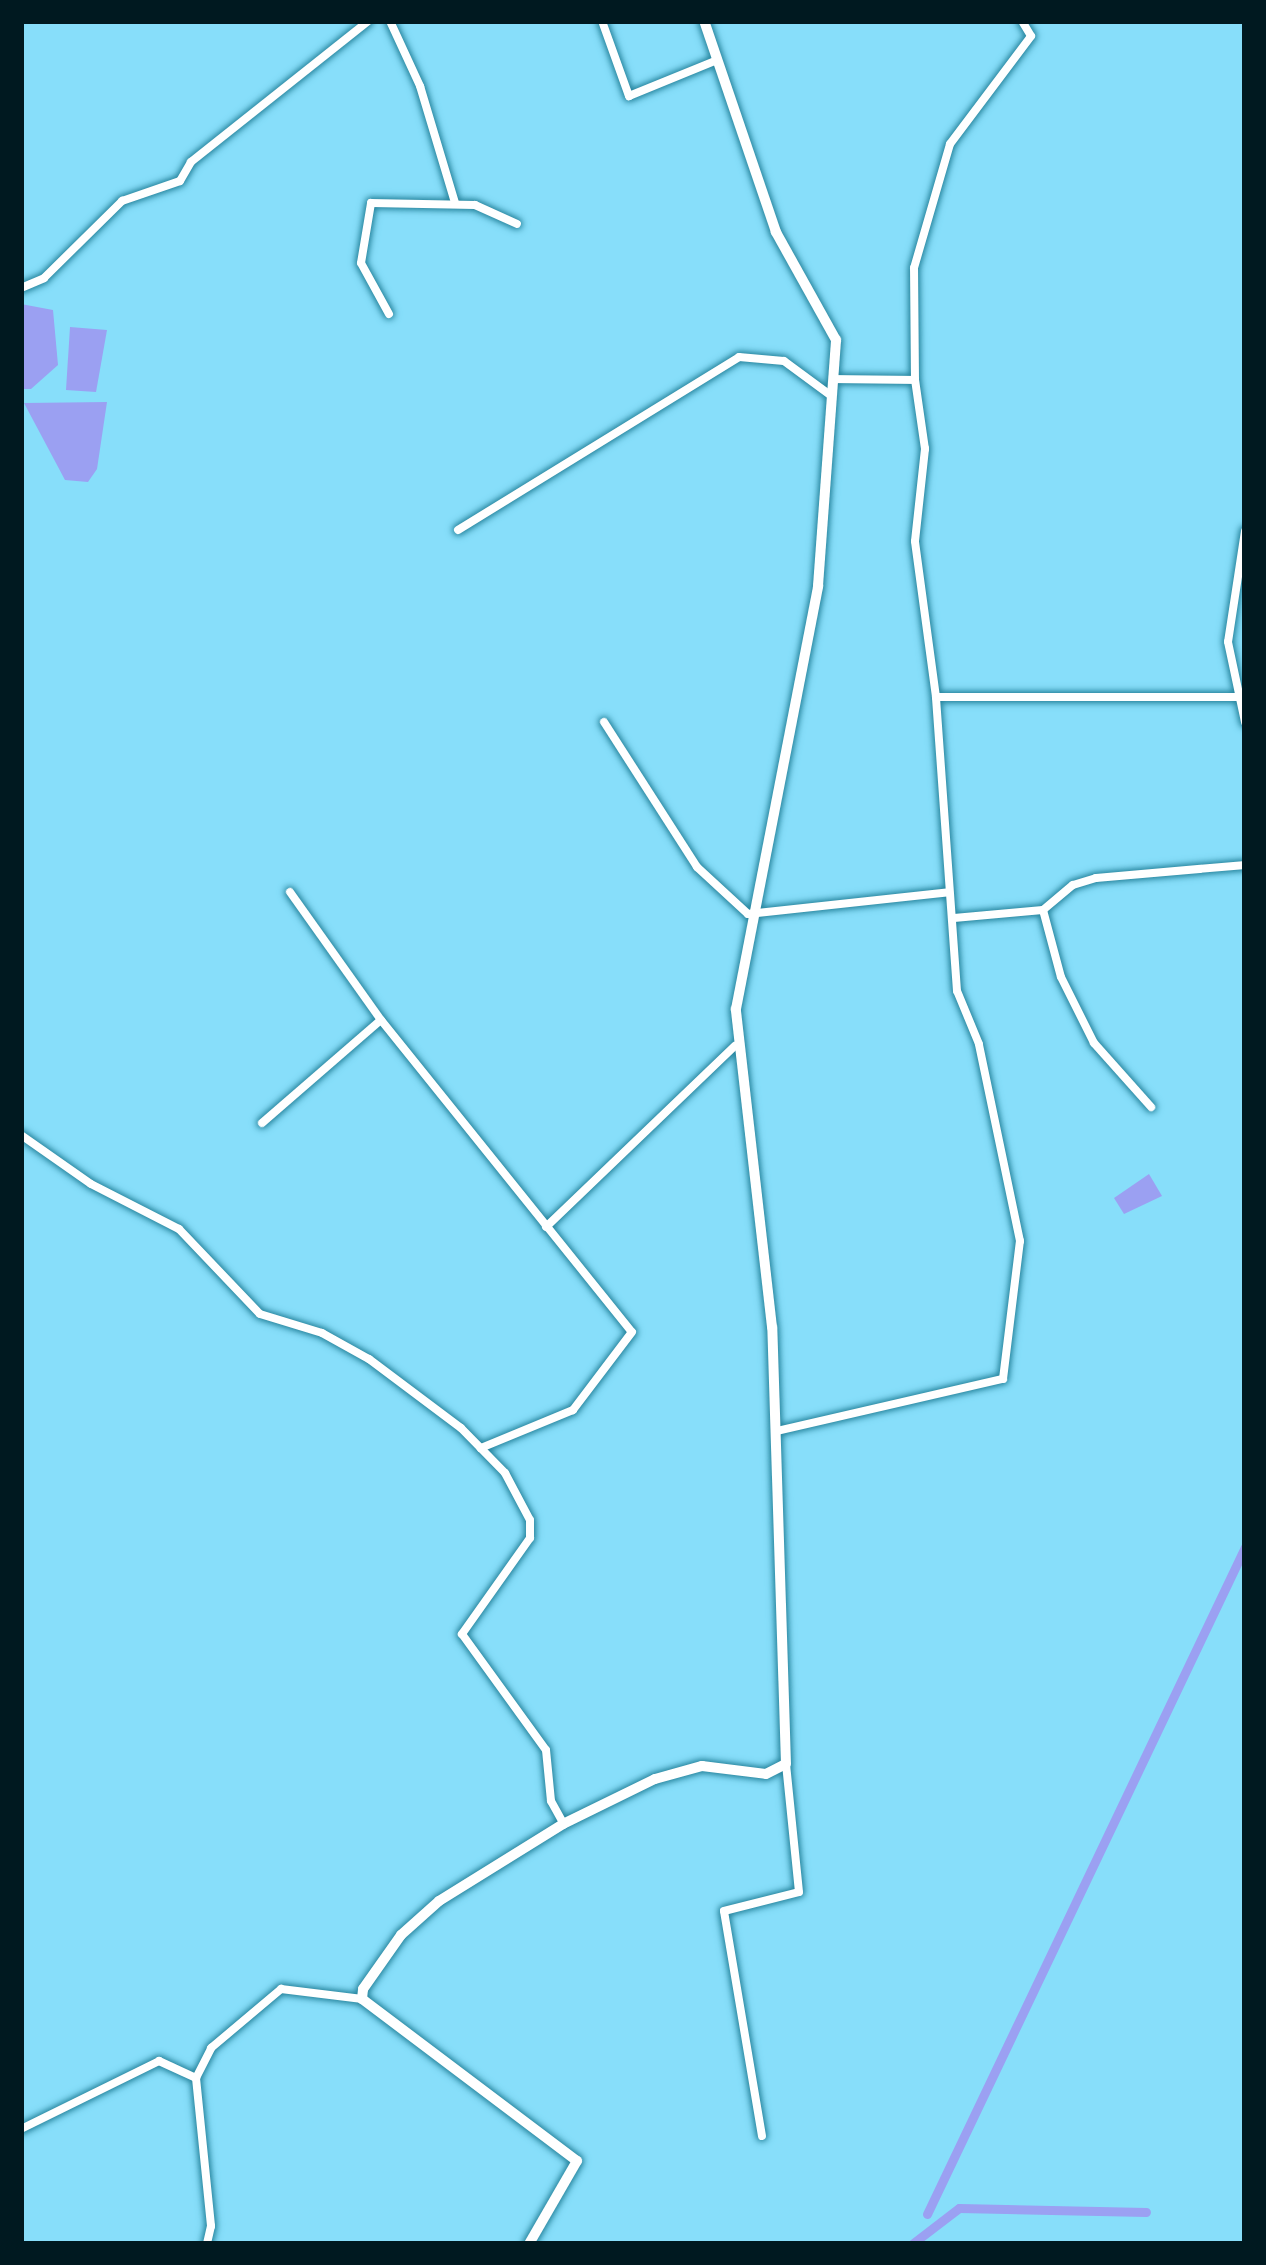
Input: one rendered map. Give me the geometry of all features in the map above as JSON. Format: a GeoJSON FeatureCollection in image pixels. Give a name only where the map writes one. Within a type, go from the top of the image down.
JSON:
{"type":"FeatureCollection","features":[{"type":"Feature","properties":{"kind":"main road"},"geometry":{"type":"LineString","coordinates":[[529,2244],[577,2162],[362,1999],[401,1935],[439,1900],[563,1824],[655,1779],[702,1766],[766,1774],[786,1764],[777,1431],[735,1046],[748,914],[779,811],[818,586],[836,340],[776,232],[704,21]]}},
{"type":"Feature","properties":{"kind":"street"},"geometry":{"type":"LineString","coordinates":[[21,288],[44,278],[122,201],[180,181],[191,162],[368,21]]}},
{"type":"Feature","properties":{"kind":"street"},"geometry":{"type":"LineString","coordinates":[[390,21],[427,105],[455,203]]}},
{"type":"Feature","properties":{"kind":"street"},"geometry":{"type":"LineString","coordinates":[[602,21],[625,92],[636,98],[717,60]]}},
{"type":"Feature","properties":{"kind":"street"},"geometry":{"type":"LineString","coordinates":[[777,1431],[1004,1379],[1020,1241],[980,1044],[957,991],[936,697],[915,541],[925,449],[915,380],[914,268],[950,144],[1031,36],[1022,21]]}},
{"type":"Feature","properties":{"kind":"street"},"geometry":{"type":"LineString","coordinates":[[389,314],[361,263],[369,205],[455,203],[518,224]]}},
{"type":"Feature","properties":{"kind":"street"},"geometry":{"type":"LineString","coordinates":[[458,530],[739,356],[784,361],[829,394]]}},
{"type":"Feature","properties":{"kind":"street"},"geometry":{"type":"LineString","coordinates":[[833,379],[915,380]]}},
{"type":"Feature","properties":{"kind":"street"},"geometry":{"type":"LineString","coordinates":[[1245,531],[1228,642],[1245,722]]}},
{"type":"Feature","properties":{"kind":"street"},"geometry":{"type":"LineString","coordinates":[[936,697],[1241,696]]}},
{"type":"Feature","properties":{"kind":"street"},"geometry":{"type":"LineString","coordinates":[[604,722],[698,867],[748,914],[950,892]]}},
{"type":"Feature","properties":{"kind":"street"},"geometry":{"type":"LineString","coordinates":[[954,918],[1043,910],[1073,885],[1096,878],[1245,865]]}},
{"type":"Feature","properties":{"kind":"street"},"geometry":{"type":"LineString","coordinates":[[290,892],[381,1020],[632,1332],[630,1341],[573,1410],[481,1448]]}},
{"type":"Feature","properties":{"kind":"street"},"geometry":{"type":"LineString","coordinates":[[1043,910],[1061,976],[1094,1042],[1151,1107]]}},
{"type":"Feature","properties":{"kind":"street"},"geometry":{"type":"LineString","coordinates":[[262,1123],[381,1020]]}},
{"type":"Feature","properties":{"kind":"street"},"geometry":{"type":"LineString","coordinates":[[546,1227],[735,1046]]}},
{"type":"Feature","properties":{"kind":"street"},"geometry":{"type":"LineString","coordinates":[[21,1135],[91,1184],[179,1229],[260,1314],[322,1333],[369,1359],[481,1448],[521,1499],[530,1538],[462,1634],[546,1750],[551,1801],[563,1824]]}},
{"type":"Feature","properties":{"kind":"street"},"geometry":{"type":"LineString","coordinates":[[762,2136],[724,1911],[799,1892],[786,1764]]}},
{"type":"Feature","properties":{"kind":"street"},"geometry":{"type":"LineString","coordinates":[[206,2244],[212,2225],[196,2078],[211,2048],[281,1989],[362,1999]]}},
{"type":"Feature","properties":{"kind":"street"},"geometry":{"type":"LineString","coordinates":[[21,2129],[159,2061],[196,2078]]}},
{"type":"Feature","properties":{"kind":"water"},"geometry":{"type":"Polygon","coordinates":[[[21,304],[53,310],[58,365],[31,389],[21,389],[21,304]]]}},
{"type":"Feature","properties":{"kind":"water"},"geometry":{"type":"Polygon","coordinates":[[[70,327],[107,330],[96,392],[66,390],[70,327]]]}},
{"type":"Feature","properties":{"kind":"water"},"geometry":{"type":"Polygon","coordinates":[[[107,402],[97,469],[88,482],[65,480],[24,403],[107,402]]]}},
{"type":"Feature","properties":{"kind":"water"},"geometry":{"type":"Polygon","coordinates":[[[1149,1174],[1162,1196],[1124,1214],[1114,1198],[1149,1174]]]}},
{"type":"Feature","properties":{"kind":"waterway"},"geometry":{"type":"LineString","coordinates":[[927,2214],[1245,1547]]}},
{"type":"Feature","properties":{"kind":"waterway"},"geometry":{"type":"LineString","coordinates":[[912,2244],[959,2208],[1146,2212]]}}]}
